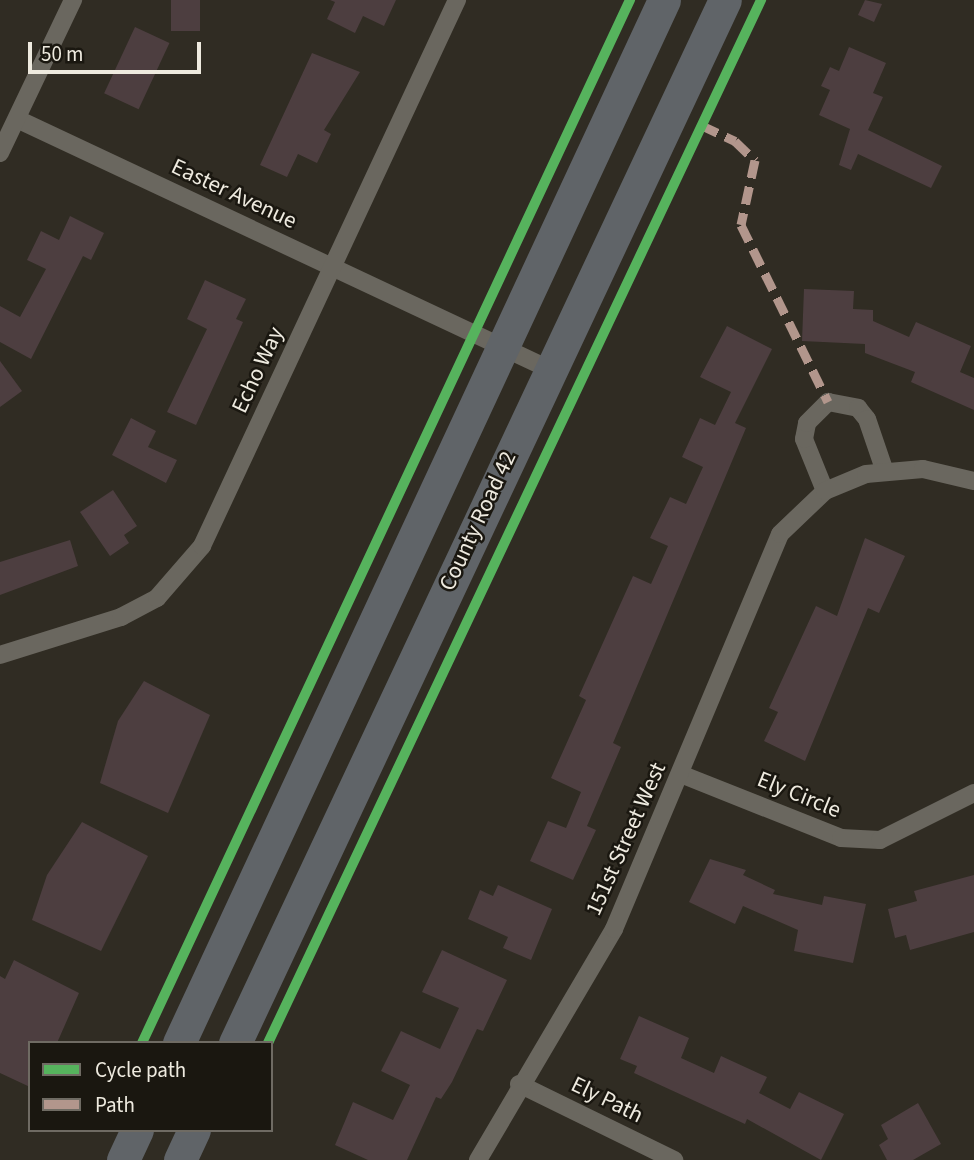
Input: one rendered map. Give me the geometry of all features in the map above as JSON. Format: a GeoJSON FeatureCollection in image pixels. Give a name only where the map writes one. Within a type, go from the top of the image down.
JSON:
{"type":"FeatureCollection","features":[{"type":"Feature","properties":{"kind":"highway"},"geometry":{"type":"LineString","coordinates":[[180,1041],[664,0]]}},
{"type":"Feature","properties":{"kind":"highway","name":"County Road 42"},"geometry":{"type":"LineString","coordinates":[[236,1041],[549,369],[725,0]]}},
{"type":"Feature","properties":{"kind":"highway"},"geometry":{"type":"LineString","coordinates":[[123,1160],[136,1132]]}},
{"type":"Feature","properties":{"kind":"highway"},"geometry":{"type":"LineString","coordinates":[[180,1160],[193,1132]]}},
{"type":"Feature","properties":{"kind":"street"},"geometry":{"type":"LineString","coordinates":[[0,153],[73,0]]}},
{"type":"Feature","properties":{"kind":"street","name":"Echo Way"},"geometry":{"type":"LineString","coordinates":[[0,655],[121,617],[157,598],[202,546],[457,0]]}},
{"type":"Feature","properties":{"kind":"street","name":"Easter Avenue"},"geometry":{"type":"LineString","coordinates":[[17,119],[549,369]]}},
{"type":"Feature","properties":{"kind":"street"},"geometry":{"type":"LineString","coordinates":[[884,469],[867,418],[858,408],[828,402],[807,423],[804,439],[825,491],[884,469],[923,469],[974,481]]}},
{"type":"Feature","properties":{"kind":"street","name":"151st Street West"},"geometry":{"type":"LineString","coordinates":[[478,1160],[519,1084],[614,929],[683,775],[749,598],[789,523],[825,491]]}},
{"type":"Feature","properties":{"kind":"street","name":"Ely Circle"},"geometry":{"type":"LineString","coordinates":[[683,775],[841,838],[867,840],[935,818],[974,793]]}},
{"type":"Feature","properties":{"kind":"street","name":"Ely Path"},"geometry":{"type":"LineString","coordinates":[[519,1084],[674,1160]]}},
{"type":"Feature","properties":{"kind":"building"},"geometry":{"type":"Polygon","coordinates":[[[171,0],[200,0],[200,31],[171,31],[171,0]]]}},
{"type":"Feature","properties":{"kind":"building"},"geometry":{"type":"Polygon","coordinates":[[[330,0],[396,0],[384,26],[363,16],[355,33],[327,19],[335,2],[330,0]]]}},
{"type":"Feature","properties":{"kind":"building"},"geometry":{"type":"Polygon","coordinates":[[[865,0],[882,4],[874,22],[858,15],[865,0]]]}},
{"type":"Feature","properties":{"kind":"building"},"geometry":{"type":"Polygon","coordinates":[[[135,27],[169,43],[139,109],[104,93],[135,27]]]}},
{"type":"Feature","properties":{"kind":"building"},"geometry":{"type":"Polygon","coordinates":[[[849,47],[886,63],[873,93],[883,97],[868,130],[942,166],[931,188],[858,154],[851,170],[839,165],[850,129],[819,115],[830,90],[821,86],[830,67],[839,71],[849,47]]]}},
{"type":"Feature","properties":{"kind":"building"},"geometry":{"type":"Polygon","coordinates":[[[312,53],[360,72],[324,130],[331,134],[317,163],[298,154],[287,177],[260,165],[312,53]]]}},
{"type":"Feature","properties":{"kind":"building"},"geometry":{"type":"Polygon","coordinates":[[[70,216],[104,233],[91,260],[83,256],[31,359],[0,342],[0,306],[20,317],[46,269],[27,260],[41,231],[59,240],[70,216]]]}},
{"type":"Feature","properties":{"kind":"building"},"geometry":{"type":"Polygon","coordinates":[[[205,280],[246,299],[236,319],[243,322],[196,425],[167,412],[207,329],[187,319],[205,280]]]}},
{"type":"Feature","properties":{"kind":"building"},"geometry":{"type":"Polygon","coordinates":[[[804,289],[854,291],[853,309],[873,310],[873,321],[909,337],[916,322],[971,346],[960,372],[974,378],[974,410],[911,382],[915,372],[865,353],[865,344],[802,341],[804,289]]]}},
{"type":"Feature","properties":{"kind":"building"},"geometry":{"type":"Polygon","coordinates":[[[727,326],[772,349],[735,423],[746,428],[613,743],[621,747],[587,826],[596,830],[573,880],[530,861],[548,821],[566,828],[581,792],[551,778],[586,700],[579,696],[633,576],[651,584],[668,546],[650,538],[670,497],[686,504],[703,467],[682,457],[700,418],[715,425],[731,392],[700,377],[727,326]]]}},
{"type":"Feature","properties":{"kind":"building"},"geometry":{"type":"Polygon","coordinates":[[[0,361],[22,391],[0,407],[0,361]]]}},
{"type":"Feature","properties":{"kind":"building"},"geometry":{"type":"Polygon","coordinates":[[[131,418],[156,431],[148,447],[177,460],[166,483],[112,455],[131,418]]]}},
{"type":"Feature","properties":{"kind":"building"},"geometry":{"type":"Polygon","coordinates":[[[113,490],[137,526],[124,535],[129,543],[110,556],[80,512],[113,490]]]}},
{"type":"Feature","properties":{"kind":"building"},"geometry":{"type":"Polygon","coordinates":[[[865,538],[905,556],[879,613],[868,608],[805,761],[764,741],[778,712],[769,708],[816,606],[837,616],[865,538]]]}},
{"type":"Feature","properties":{"kind":"building"},"geometry":{"type":"Polygon","coordinates":[[[70,540],[78,566],[0,595],[0,562],[70,540]]]}},
{"type":"Feature","properties":{"kind":"building"},"geometry":{"type":"Polygon","coordinates":[[[144,681],[210,715],[168,813],[100,783],[118,721],[144,681]]]}},
{"type":"Feature","properties":{"kind":"building"},"geometry":{"type":"Polygon","coordinates":[[[82,822],[148,856],[101,951],[32,920],[47,875],[82,822]]]}},
{"type":"Feature","properties":{"kind":"building"},"geometry":{"type":"Polygon","coordinates":[[[710,859],[746,870],[743,875],[775,890],[773,894],[822,905],[824,896],[866,904],[853,963],[794,951],[798,930],[743,906],[735,924],[689,902],[710,859]]]}},
{"type":"Feature","properties":{"kind":"building"},"geometry":{"type":"Polygon","coordinates":[[[974,875],[974,932],[910,950],[906,935],[895,938],[888,909],[917,901],[914,891],[974,875]]]}},
{"type":"Feature","properties":{"kind":"building"},"geometry":{"type":"Polygon","coordinates":[[[498,885],[552,909],[531,960],[503,948],[508,937],[468,919],[480,890],[493,896],[498,885]]]}},
{"type":"Feature","properties":{"kind":"building"},"geometry":{"type":"Polygon","coordinates":[[[442,950],[507,980],[483,1031],[477,1029],[452,1082],[441,1099],[436,1097],[407,1160],[368,1160],[335,1145],[353,1102],[393,1120],[410,1085],[381,1071],[401,1031],[440,1049],[459,1008],[422,992],[442,950]]]}},
{"type":"Feature","properties":{"kind":"building"},"geometry":{"type":"Polygon","coordinates":[[[14,960],[79,993],[58,1041],[28,1041],[28,1086],[0,1073],[0,976],[5,979],[14,960]]]}},
{"type":"Feature","properties":{"kind":"building"},"geometry":{"type":"Polygon","coordinates":[[[639,1016],[689,1038],[681,1058],[714,1073],[721,1056],[767,1077],[759,1093],[790,1109],[799,1092],[844,1114],[821,1160],[747,1119],[745,1124],[634,1073],[637,1066],[620,1059],[639,1016]]]}},
{"type":"Feature","properties":{"kind":"building"},"geometry":{"type":"Polygon","coordinates":[[[918,1103],[941,1144],[913,1160],[887,1160],[879,1145],[888,1139],[881,1125],[918,1103]]]}},
{"type":"Feature","properties":{"kind":"marked path"},"geometry":{"type":"LineString","coordinates":[[701,125],[735,141],[755,160],[741,225],[828,402]]}},
{"type":"Feature","properties":{"kind":"cycle path"},"geometry":{"type":"LineString","coordinates":[[143,1041],[630,0]]}},
{"type":"Feature","properties":{"kind":"cycle path"},"geometry":{"type":"LineString","coordinates":[[269,1041],[761,0]]}}]}
